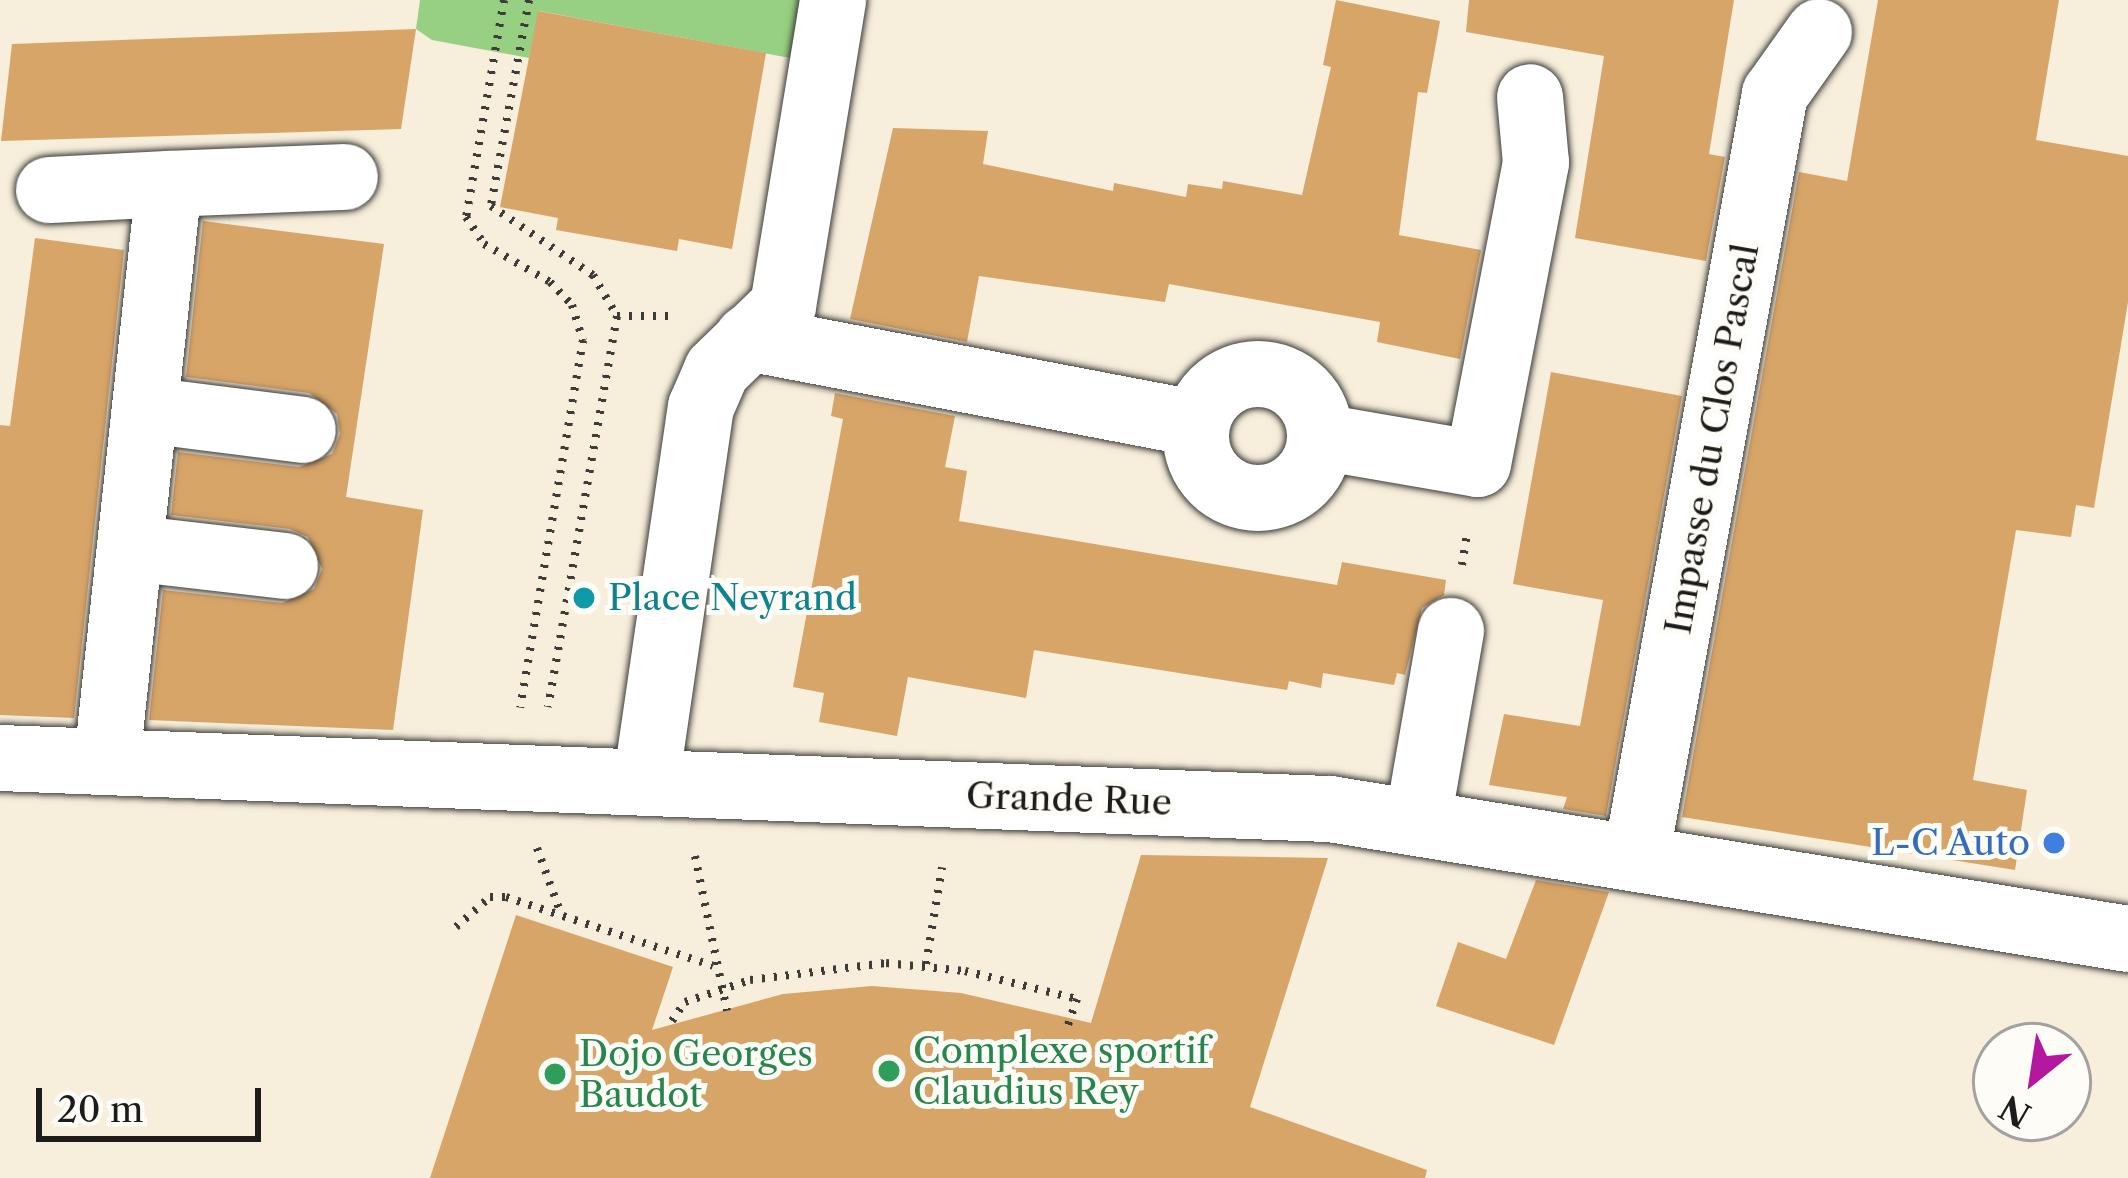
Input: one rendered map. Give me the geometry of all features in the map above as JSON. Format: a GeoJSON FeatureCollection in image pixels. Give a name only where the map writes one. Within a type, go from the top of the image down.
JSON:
{"type":"FeatureCollection","features":[{"type":"Feature","properties":{"kind":"street"},"geometry":{"type":"LineString","coordinates":[[665,783],[701,406],[717,370],[783,306],[828,28]]}},
{"type":"Feature","properties":{"kind":"street","name":"Impasse du Clos Pascal"},"geometry":{"type":"LineString","coordinates":[[1636,858],[1775,94],[1819,32]]}},
{"type":"Feature","properties":{"kind":"street"},"geometry":{"type":"LineString","coordinates":[[1321,437],[1478,464],[1536,163],[1530,98]]}},
{"type":"Feature","properties":{"kind":"street"},"geometry":{"type":"LineString","coordinates":[[50,190],[345,177]]}},
{"type":"Feature","properties":{"kind":"street"},"geometry":{"type":"LineString","coordinates":[[107,760],[169,184]]}},
{"type":"Feature","properties":{"kind":"street"},"geometry":{"type":"LineString","coordinates":[[748,338],[1197,424]]}},
{"type":"Feature","properties":{"kind":"street"},"geometry":{"type":"LineString","coordinates":[[1255,373],[1294,384],[1321,437],[1316,458],[1291,489],[1252,497],[1232,491],[1202,464],[1197,424],[1217,389],[1255,373]]}},
{"type":"Feature","properties":{"kind":"street"},"geometry":{"type":"LineString","coordinates":[[145,410],[303,430]]}},
{"type":"Feature","properties":{"kind":"street"},"geometry":{"type":"LineString","coordinates":[[130,548],[285,566]]}},
{"type":"Feature","properties":{"kind":"street"},"geometry":{"type":"LineString","coordinates":[[1418,820],[1451,631]]}},
{"type":"Feature","properties":{"kind":"street","name":"Grande Rue"},"geometry":{"type":"LineString","coordinates":[[5,773],[107,760],[1330,809],[2128,939]]}},
{"type":"Feature","properties":{"kind":"path"},"geometry":{"type":"LineString","coordinates":[[504,0],[466,217],[484,244],[561,293],[583,340],[507,777]]}},
{"type":"Feature","properties":{"kind":"path"},"geometry":{"type":"LineString","coordinates":[[529,0],[491,206],[593,275],[616,316],[548,708],[557,725]]}},
{"type":"Feature","properties":{"kind":"path"},"geometry":{"type":"LineString","coordinates":[[1451,631],[1478,464]]}},
{"type":"Feature","properties":{"kind":"path"},"geometry":{"type":"LineString","coordinates":[[665,783],[727,1011]]}},
{"type":"Feature","properties":{"kind":"path"},"geometry":{"type":"LineString","coordinates":[[926,965],[953,794]]}},
{"type":"Feature","properties":{"kind":"path"},"geometry":{"type":"LineString","coordinates":[[456,927],[490,897],[506,897],[713,966]]}},
{"type":"Feature","properties":{"kind":"path"},"geometry":{"type":"LineString","coordinates":[[672,1022],[686,1002],[720,988],[836,966],[926,965],[1077,999],[1067,1028]]}},
{"type":"Feature","properties":{"kind":"green space"},"geometry":{"type":"Polygon","coordinates":[[[420,0],[861,0],[849,69],[539,11],[529,58],[432,40],[416,29],[420,0]]]}},
{"type":"Feature","properties":{"kind":"building"},"geometry":{"type":"Polygon","coordinates":[[[1336,0],[1440,21],[1427,93],[1418,92],[1399,235],[1481,250],[1460,359],[1377,342],[1380,322],[1169,284],[1165,302],[979,276],[967,342],[850,319],[893,128],[988,131],[983,164],[1113,191],[1114,183],[1186,197],[1188,184],[1222,189],[1223,181],[1302,195],[1331,67],[1323,65],[1336,0]]]}},
{"type":"Feature","properties":{"kind":"building"},"geometry":{"type":"Polygon","coordinates":[[[1469,0],[1734,0],[1709,154],[1725,157],[1706,261],[1575,238],[1604,56],[1466,32],[1469,0]]]}},
{"type":"Feature","properties":{"kind":"building"},"geometry":{"type":"Polygon","coordinates":[[[1878,0],[2059,0],[2036,140],[2128,156],[2128,302],[2094,508],[2076,505],[2071,537],[2016,530],[1973,780],[2027,790],[2015,870],[1682,817],[1799,172],[1847,181],[1878,0]]]}},
{"type":"Feature","properties":{"kind":"building"},"geometry":{"type":"Polygon","coordinates":[[[538,11],[766,53],[732,249],[679,239],[677,251],[556,230],[558,218],[500,207],[538,11]]]}},
{"type":"Feature","properties":{"kind":"building"},"geometry":{"type":"Polygon","coordinates":[[[416,29],[401,129],[1,141],[12,44],[416,29]]]}},
{"type":"Feature","properties":{"kind":"building"},"geometry":{"type":"Polygon","coordinates":[[[203,221],[384,244],[346,497],[423,510],[393,730],[149,720],[163,590],[282,603],[314,589],[322,569],[308,537],[290,529],[171,515],[178,452],[299,467],[332,454],[340,434],[337,414],[309,393],[186,377],[203,221]]]}},
{"type":"Feature","properties":{"kind":"building"},"geometry":{"type":"Polygon","coordinates":[[[35,238],[124,250],[74,718],[0,715],[0,425],[10,426],[35,238]]]}},
{"type":"Feature","properties":{"kind":"building"},"geometry":{"type":"Polygon","coordinates":[[[1551,372],[1682,396],[1606,816],[1563,809],[1567,797],[1489,785],[1504,714],[1580,726],[1603,600],[1513,584],[1551,372]]]}},
{"type":"Feature","properties":{"kind":"building"},"geometry":{"type":"Polygon","coordinates":[[[835,393],[955,416],[945,467],[967,471],[959,521],[1337,585],[1342,562],[1446,580],[1444,595],[1422,608],[1405,675],[1397,673],[1394,685],[1323,673],[1321,688],[1289,681],[1287,690],[1034,650],[1026,698],[908,677],[897,736],[819,722],[824,693],[793,687],[843,419],[831,416],[835,393]]]}},
{"type":"Feature","properties":{"kind":"building"},"geometry":{"type":"Polygon","coordinates":[[[1141,855],[1328,858],[1250,1107],[1427,1170],[1425,1178],[430,1178],[516,915],[673,967],[652,1030],[783,994],[872,986],[961,993],[1091,1023],[1141,855]]]}},
{"type":"Feature","properties":{"kind":"building"},"geometry":{"type":"Polygon","coordinates":[[[1536,880],[1609,892],[1554,1045],[1436,1006],[1458,942],[1506,959],[1536,880]]]}},
{"type":"Feature","properties":{"kind":"place","name":"Place Neyrand"},"geometry":{"type":"Point","coordinates":[584,598]}},
{"type":"Feature","properties":{"kind":"place","name":"L-C Auto"},"geometry":{"type":"Point","coordinates":[2054,843]}},
{"type":"Feature","properties":{"kind":"place","name":"Complexe sportif Claudius Rey"},"geometry":{"type":"Point","coordinates":[889,1071]}},
{"type":"Feature","properties":{"kind":"place","name":"Dojo Georges Baudot"},"geometry":{"type":"Point","coordinates":[555,1074]}}]}
